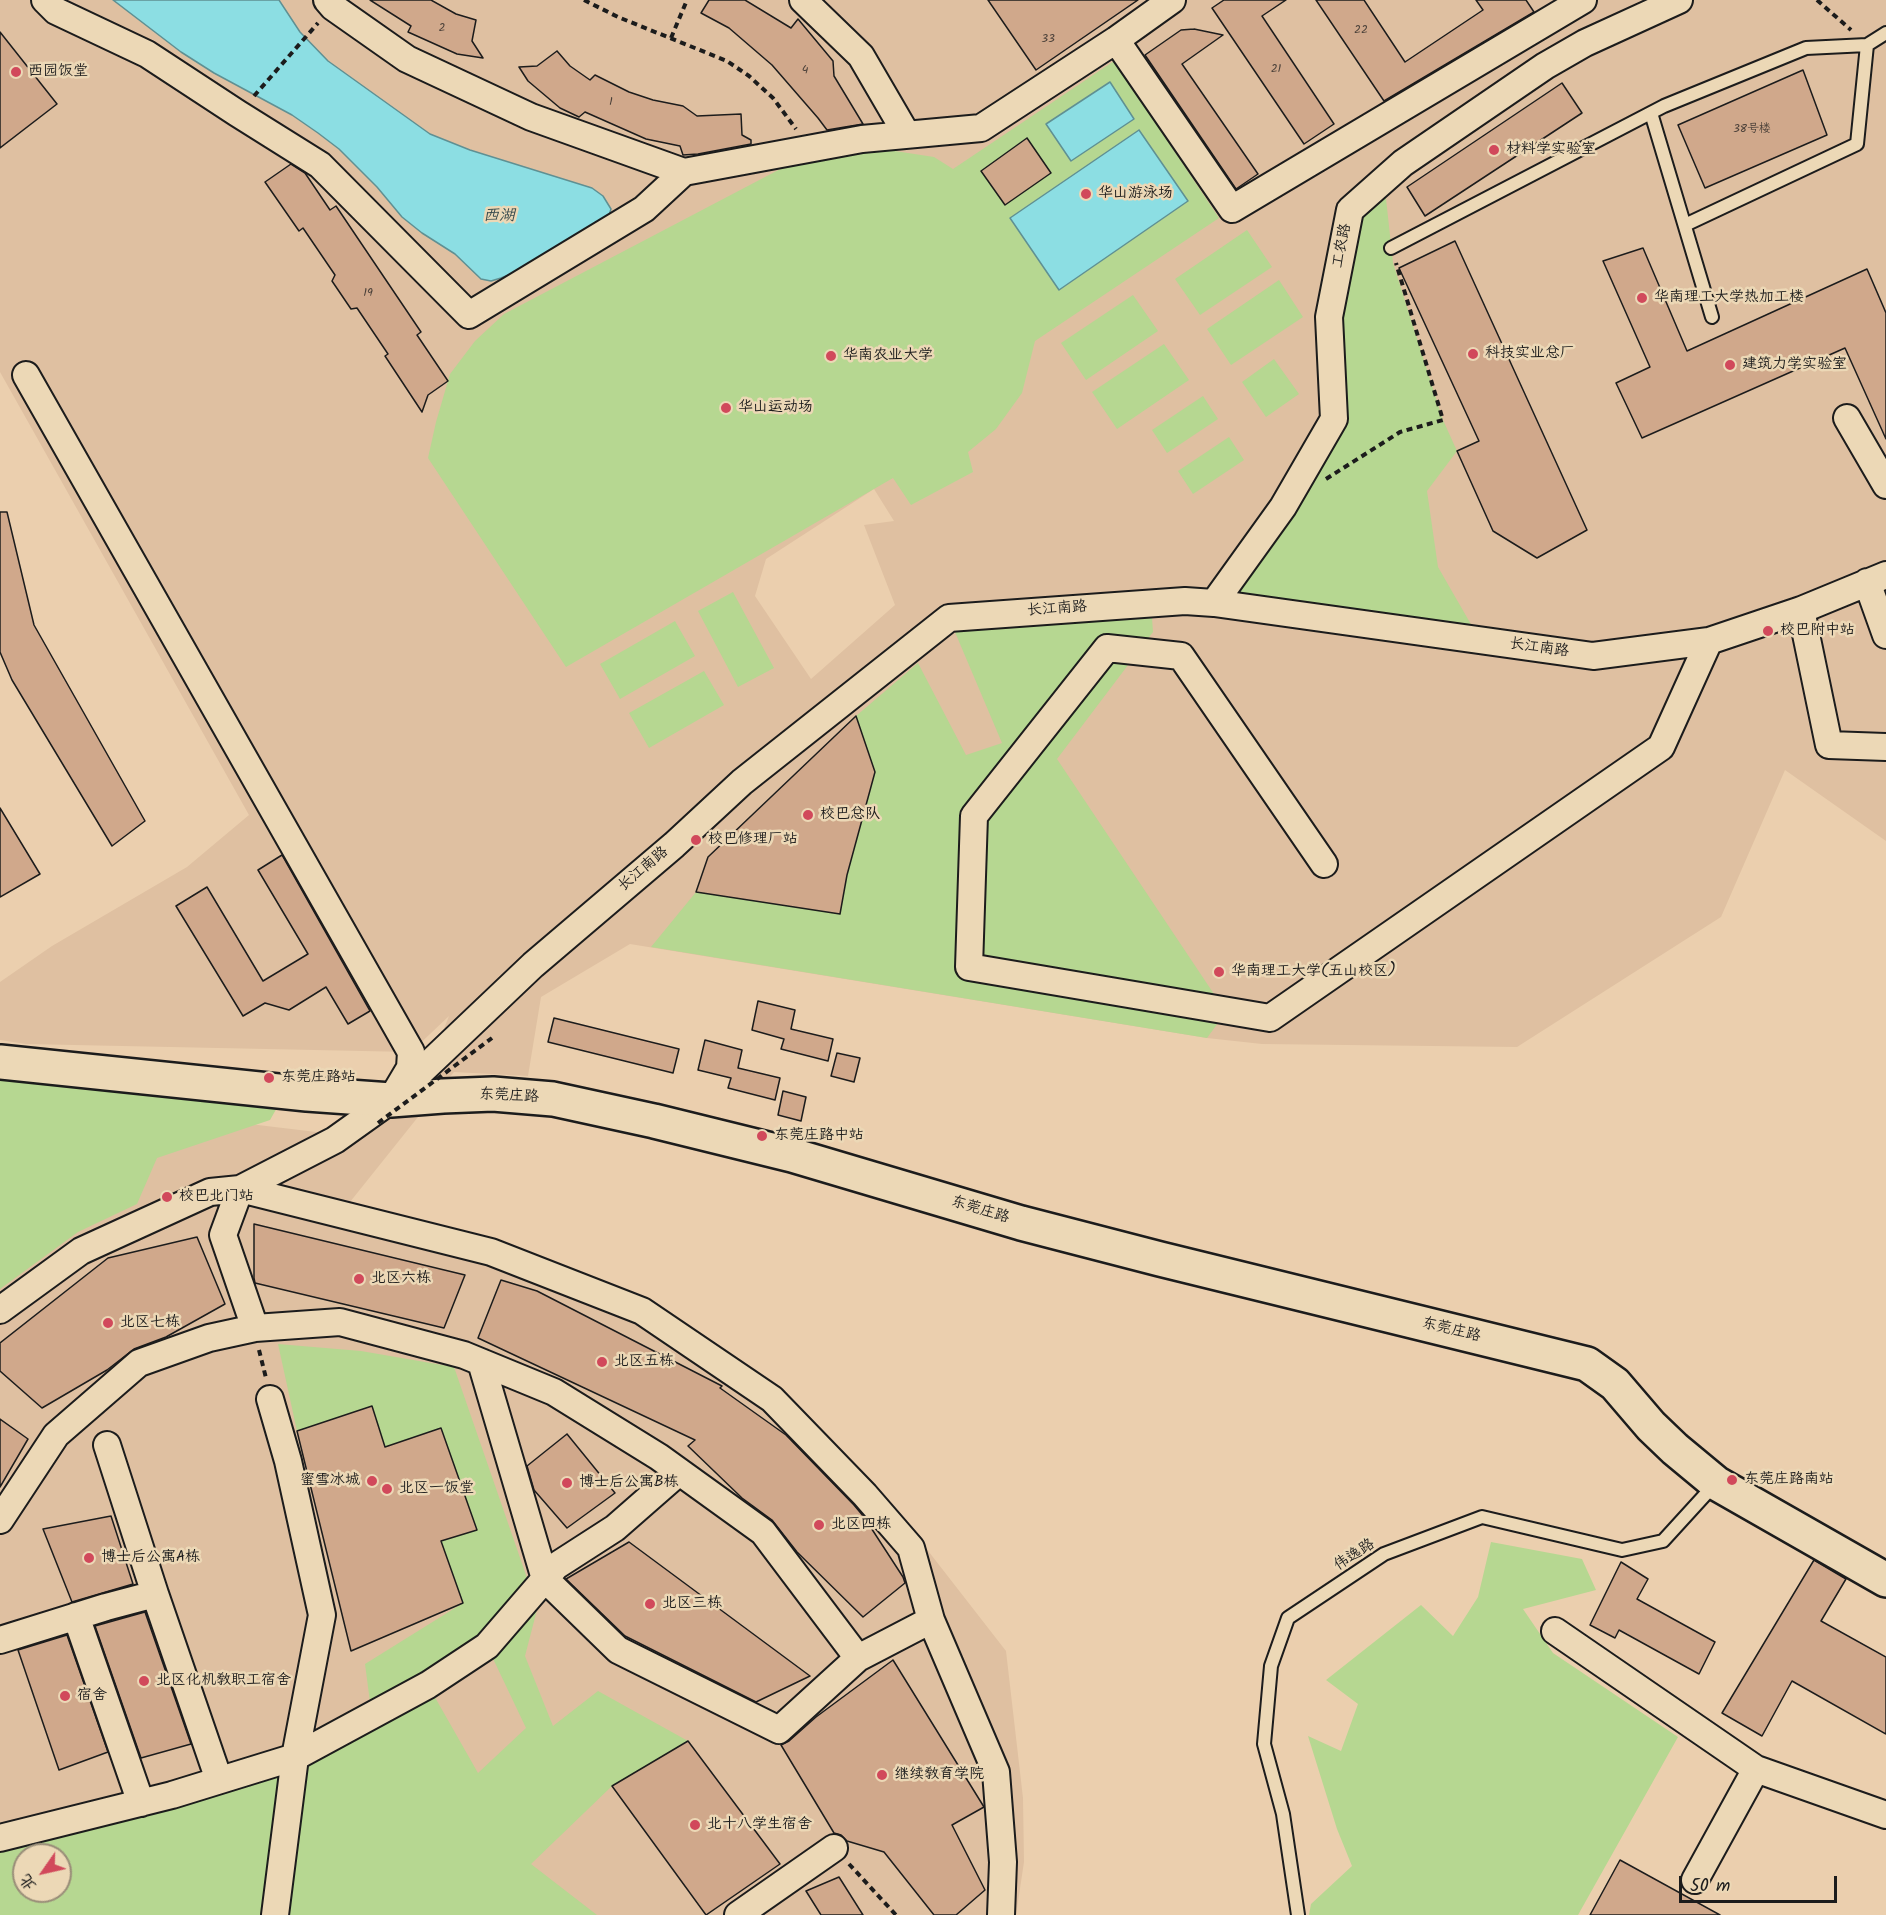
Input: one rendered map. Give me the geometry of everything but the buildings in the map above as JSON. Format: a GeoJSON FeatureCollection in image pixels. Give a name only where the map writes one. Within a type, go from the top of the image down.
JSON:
{"type":"FeatureCollection","features":[{"type":"Feature","properties":{"kind":"street"},"geometry":{"type":"LineString","coordinates":[[45,0],[56,11],[147,54],[320,165],[469,315],[644,209],[684,172]]}},
{"type":"Feature","properties":{"kind":"street"},"geometry":{"type":"LineString","coordinates":[[327,0],[333,7],[406,59],[531,117],[684,172],[862,139],[981,129],[1116,40],[1172,0]]}},
{"type":"Feature","properties":{"kind":"street"},"geometry":{"type":"LineString","coordinates":[[803,0],[861,56],[907,135]]}},
{"type":"Feature","properties":{"kind":"street"},"geometry":{"type":"LineString","coordinates":[[1116,40],[1233,209],[1583,0]]}},
{"type":"Feature","properties":{"kind":"street","name":"工农路"},"geometry":{"type":"LineString","coordinates":[[1214,603],[1283,507],[1334,419],[1329,317],[1350,210],[1403,163],[1545,66],[1585,43],[1679,0]]}},
{"type":"Feature","properties":{"kind":"street"},"geometry":{"type":"LineString","coordinates":[[26,375],[411,1052],[410,1068],[385,1112],[240,1189],[223,1235],[255,1329]]}},
{"type":"Feature","properties":{"kind":"street"},"geometry":{"type":"LineString","coordinates":[[1847,418],[1886,485]]}},
{"type":"Feature","properties":{"kind":"street"},"geometry":{"type":"LineString","coordinates":[[1877,579],[1886,635]]}},
{"type":"Feature","properties":{"kind":"street","name":"长江南路"},"geometry":{"type":"LineString","coordinates":[[385,1112],[436,1055],[533,965],[674,845],[742,782],[949,618],[1185,601],[1214,603],[1593,656],[1709,641],[1801,610],[1877,579]]}},
{"type":"Feature","properties":{"kind":"street"},"geometry":{"type":"LineString","coordinates":[[1801,610],[1829,745],[1886,747]]}},
{"type":"Feature","properties":{"kind":"street"},"geometry":{"type":"LineString","coordinates":[[1324,864],[1181,656],[1107,648],[974,816],[969,967],[1270,1018],[1661,747],[1709,641]]}},
{"type":"Feature","properties":{"kind":"street","name":"东莞庄路"},"geometry":{"type":"LineString","coordinates":[[0,1062],[307,1094],[385,1112],[443,1096],[493,1095],[553,1099],[591,1106],[792,1155],[1021,1223],[1587,1364],[1614,1384],[1667,1442],[1716,1483],[1886,1580]]}},
{"type":"Feature","properties":{"kind":"street"},"geometry":{"type":"LineString","coordinates":[[0,1310],[81,1251],[210,1192],[240,1189],[491,1252],[642,1311],[772,1399],[865,1495],[911,1548],[931,1620],[996,1772],[1003,1862],[1001,1915]]}},
{"type":"Feature","properties":{"kind":"street"},"geometry":{"type":"LineString","coordinates":[[0,1520],[56,1436],[139,1363],[209,1338],[255,1329],[340,1322],[464,1355],[554,1392],[659,1457],[763,1532],[858,1658]]}},
{"type":"Feature","properties":{"kind":"street"},"geometry":{"type":"LineString","coordinates":[[481,1362],[545,1579],[618,1650],[779,1730],[858,1658],[931,1620]]}},
{"type":"Feature","properties":{"kind":"street"},"geometry":{"type":"LineString","coordinates":[[270,1399],[288,1461],[322,1615],[295,1757],[275,1915]]}},
{"type":"Feature","properties":{"kind":"street"},"geometry":{"type":"LineString","coordinates":[[106,1445],[219,1780]]}},
{"type":"Feature","properties":{"kind":"street"},"geometry":{"type":"LineString","coordinates":[[0,1838],[141,1803],[295,1757],[428,1685],[487,1646],[556,1566],[615,1528],[679,1472]]}},
{"type":"Feature","properties":{"kind":"street"},"geometry":{"type":"LineString","coordinates":[[0,1640],[155,1594]]}},
{"type":"Feature","properties":{"kind":"street"},"geometry":{"type":"LineString","coordinates":[[76,1617],[141,1803]]}},
{"type":"Feature","properties":{"kind":"street"},"geometry":{"type":"LineString","coordinates":[[1555,1631],[1756,1768],[1886,1815]]}},
{"type":"Feature","properties":{"kind":"street"},"geometry":{"type":"LineString","coordinates":[[1695,1880],[1756,1768]]}},
{"type":"Feature","properties":{"kind":"street"},"geometry":{"type":"LineString","coordinates":[[738,1915],[834,1848]]}},
{"type":"Feature","properties":{"kind":"lane"},"geometry":{"type":"LineString","coordinates":[[1391,248],[1652,113],[1806,48],[1867,45],[1886,33]]}},
{"type":"Feature","properties":{"kind":"lane"},"geometry":{"type":"LineString","coordinates":[[1685,225],[1857,144],[1867,45]]}},
{"type":"Feature","properties":{"kind":"lane"},"geometry":{"type":"LineString","coordinates":[[1652,113],[1712,317]]}},
{"type":"Feature","properties":{"kind":"lane","name":"伟逸路"},"geometry":{"type":"LineString","coordinates":[[1298,1915],[1283,1814],[1264,1744],[1271,1666],[1288,1618],[1384,1554],[1482,1517],[1622,1550],[1663,1541],[1716,1483]]}},
{"type":"Feature","properties":{"kind":"path"},"geometry":{"type":"LineString","coordinates":[[584,0],[618,17],[727,61],[749,76],[773,98],[810,149]]}},
{"type":"Feature","properties":{"kind":"path"},"geometry":{"type":"LineString","coordinates":[[671,38],[687,0]]}},
{"type":"Feature","properties":{"kind":"path"},"geometry":{"type":"LineString","coordinates":[[1817,0],[1867,45]]}},
{"type":"Feature","properties":{"kind":"path"},"geometry":{"type":"LineString","coordinates":[[251,100],[315,27]]}},
{"type":"Feature","properties":{"kind":"path"},"geometry":{"type":"LineString","coordinates":[[1322,482],[1400,432],[1443,420],[1391,248]]}},
{"type":"Feature","properties":{"kind":"path"},"geometry":{"type":"LineString","coordinates":[[385,1112],[492,1038]]}},
{"type":"Feature","properties":{"kind":"path"},"geometry":{"type":"LineString","coordinates":[[255,1329],[270,1399]]}},
{"type":"Feature","properties":{"kind":"path"},"geometry":{"type":"LineString","coordinates":[[834,1848],[896,1915]]}},
{"type":"Feature","properties":{"kind":"shaded area","name":"华南理工大学(五山校区)"},"geometry":{"type":"Polygon","coordinates":[[[0,0],[1886,0],[1886,841],[1785,770],[1721,917],[1517,1047],[1262,1044],[1207,1038],[630,944],[541,997],[528,1076],[454,1072],[346,1207],[653,1306],[922,1543],[1006,1651],[1023,1798],[1024,1862],[1016,1915],[0,1915],[0,1084],[133,1110],[358,1137],[416,1099],[449,1016],[411,1052],[26,1044],[0,1040],[0,982],[52,946],[187,867],[249,815],[0,372],[0,0]],[[874,489],[766,559],[755,596],[811,679],[895,605],[864,525],[894,521],[874,489]]]}},
{"type":"Feature","properties":{"kind":"green space","name":"华山运动场"},"geometry":{"type":"Polygon","coordinates":[[[1114,61],[1219,218],[1035,341],[1022,393],[996,429],[968,452],[973,472],[911,505],[893,478],[566,667],[428,458],[450,374],[475,341],[504,314],[786,166],[831,153],[882,149],[934,157],[953,169],[1114,61]]]}},
{"type":"Feature","properties":{"kind":"green space"},"geometry":{"type":"Polygon","coordinates":[[[1384,180],[1393,263],[1443,420],[1457,451],[1427,491],[1438,567],[1480,640],[1214,603],[1333,419],[1350,210],[1384,180]]]}},
{"type":"Feature","properties":{"kind":"green space"},"geometry":{"type":"Polygon","coordinates":[[[1247,230],[1272,267],[1200,315],[1175,279],[1247,230]]]}},
{"type":"Feature","properties":{"kind":"green space"},"geometry":{"type":"Polygon","coordinates":[[[1279,280],[1303,317],[1231,365],[1207,329],[1279,280]]]}},
{"type":"Feature","properties":{"kind":"green space"},"geometry":{"type":"Polygon","coordinates":[[[1133,295],[1158,331],[1086,380],[1061,343],[1133,295]]]}},
{"type":"Feature","properties":{"kind":"green space"},"geometry":{"type":"Polygon","coordinates":[[[1164,344],[1189,380],[1117,429],[1092,392],[1164,344]]]}},
{"type":"Feature","properties":{"kind":"green space"},"geometry":{"type":"Polygon","coordinates":[[[1274,359],[1299,394],[1266,417],[1242,382],[1274,359]]]}},
{"type":"Feature","properties":{"kind":"green space"},"geometry":{"type":"Polygon","coordinates":[[[1203,396],[1218,419],[1167,453],[1152,430],[1203,396]]]}},
{"type":"Feature","properties":{"kind":"green space"},"geometry":{"type":"Polygon","coordinates":[[[1229,437],[1244,460],[1193,494],[1178,471],[1229,437]]]}},
{"type":"Feature","properties":{"kind":"green space"},"geometry":{"type":"Polygon","coordinates":[[[733,592],[774,668],[738,687],[698,611],[733,592]]]}},
{"type":"Feature","properties":{"kind":"green space"},"geometry":{"type":"Polygon","coordinates":[[[1151,603],[1153,632],[1057,759],[1226,1012],[1207,1038],[651,947],[696,892],[840,914],[847,875],[875,772],[856,716],[918,663],[966,755],[1002,743],[949,618],[1151,603]]]}},
{"type":"Feature","properties":{"kind":"green space"},"geometry":{"type":"Polygon","coordinates":[[[675,621],[695,656],[620,699],[600,664],[675,621]]]}},
{"type":"Feature","properties":{"kind":"green space"},"geometry":{"type":"Polygon","coordinates":[[[704,671],[724,705],[649,748],[629,713],[704,671]]]}},
{"type":"Feature","properties":{"kind":"green space"},"geometry":{"type":"Polygon","coordinates":[[[0,1070],[286,1092],[270,1120],[157,1158],[137,1204],[78,1232],[0,1289],[0,1070]]]}},
{"type":"Feature","properties":{"kind":"green space"},"geometry":{"type":"Polygon","coordinates":[[[278,1344],[361,1351],[454,1367],[527,1578],[476,1640],[370,1702],[365,1664],[463,1603],[441,1541],[477,1530],[441,1428],[385,1447],[372,1406],[297,1431],[278,1344]]]}},
{"type":"Feature","properties":{"kind":"green space"},"geometry":{"type":"Polygon","coordinates":[[[1491,1542],[1582,1559],[1596,1590],[1523,1609],[1553,1653],[1678,1737],[1578,1915],[1309,1915],[1311,1904],[1352,1866],[1337,1829],[1308,1736],[1341,1751],[1358,1704],[1326,1680],[1421,1605],[1453,1636],[1478,1597],[1491,1542]]]}},
{"type":"Feature","properties":{"kind":"green space"},"geometry":{"type":"Polygon","coordinates":[[[545,1579],[525,1656],[553,1726],[598,1691],[688,1741],[612,1786],[531,1864],[597,1915],[0,1915],[0,1835],[295,1757],[428,1685],[478,1773],[526,1728],[487,1646],[545,1579]]]}},
{"type":"Feature","properties":{"kind":"water","name":"西湖"},"geometry":{"type":"Polygon","coordinates":[[[113,0],[279,0],[300,32],[328,61],[430,134],[470,150],[592,188],[603,196],[611,209],[609,215],[602,225],[528,267],[491,281],[481,279],[455,254],[402,217],[377,187],[339,149],[318,133],[292,115],[214,73],[181,52],[113,0]]]}},
{"type":"Feature","properties":{"kind":"water"},"geometry":{"type":"Polygon","coordinates":[[[1110,82],[1134,119],[1071,161],[1046,124],[1110,82]]]}},
{"type":"Feature","properties":{"kind":"water"},"geometry":{"type":"Polygon","coordinates":[[[1139,130],[1188,201],[1059,290],[1010,218],[1139,130]]]}},
{"type":"Feature","properties":{"kind":"place","name":"西园饭堂"},"geometry":{"type":"Point","coordinates":[16,72]}},
{"type":"Feature","properties":{"kind":"place","name":"材料学实验室"},"geometry":{"type":"Point","coordinates":[1494,150]}},
{"type":"Feature","properties":{"kind":"place","name":"华山游泳场"},"geometry":{"type":"Point","coordinates":[1086,194]}},
{"type":"Feature","properties":{"kind":"place","name":"华南理工大学热加工楼"},"geometry":{"type":"Point","coordinates":[1642,298]}},
{"type":"Feature","properties":{"kind":"place","name":"科技实业总厂"},"geometry":{"type":"Point","coordinates":[1473,354]}},
{"type":"Feature","properties":{"kind":"place","name":"华南农业大学"},"geometry":{"type":"Point","coordinates":[831,356]}},
{"type":"Feature","properties":{"kind":"place","name":"建筑力学实验室"},"geometry":{"type":"Point","coordinates":[1730,365]}},
{"type":"Feature","properties":{"kind":"place","name":"华山运动场"},"geometry":{"type":"Point","coordinates":[726,408]}},
{"type":"Feature","properties":{"kind":"place","name":"校巴附中站"},"geometry":{"type":"Point","coordinates":[1768,631]}},
{"type":"Feature","properties":{"kind":"place","name":"校巴总队"},"geometry":{"type":"Point","coordinates":[808,815]}},
{"type":"Feature","properties":{"kind":"place","name":"校巴修理厂站"},"geometry":{"type":"Point","coordinates":[696,840]}},
{"type":"Feature","properties":{"kind":"place","name":"华南理工大学(五山校区)"},"geometry":{"type":"Point","coordinates":[1219,972]}},
{"type":"Feature","properties":{"kind":"place","name":"东莞庄路站"},"geometry":{"type":"Point","coordinates":[269,1078]}},
{"type":"Feature","properties":{"kind":"place","name":"东莞庄路中站"},"geometry":{"type":"Point","coordinates":[762,1136]}},
{"type":"Feature","properties":{"kind":"place","name":"校巴北门站"},"geometry":{"type":"Point","coordinates":[167,1197]}},
{"type":"Feature","properties":{"kind":"place","name":"北区六栋"},"geometry":{"type":"Point","coordinates":[359,1279]}},
{"type":"Feature","properties":{"kind":"place","name":"北区七栋"},"geometry":{"type":"Point","coordinates":[108,1323]}},
{"type":"Feature","properties":{"kind":"place","name":"北区五栋"},"geometry":{"type":"Point","coordinates":[602,1362]}},
{"type":"Feature","properties":{"kind":"place","name":"东莞庄路南站"},"geometry":{"type":"Point","coordinates":[1732,1480]}},
{"type":"Feature","properties":{"kind":"place","name":"蜜雪冰城"},"geometry":{"type":"Point","coordinates":[372,1481]}},
{"type":"Feature","properties":{"kind":"place","name":"博士后公寓B栋"},"geometry":{"type":"Point","coordinates":[567,1483]}},
{"type":"Feature","properties":{"kind":"place","name":"北区一饭堂"},"geometry":{"type":"Point","coordinates":[387,1489]}},
{"type":"Feature","properties":{"kind":"place","name":"北区四栋"},"geometry":{"type":"Point","coordinates":[819,1525]}},
{"type":"Feature","properties":{"kind":"place","name":"博士后公寓A栋"},"geometry":{"type":"Point","coordinates":[89,1558]}},
{"type":"Feature","properties":{"kind":"place","name":"北区三栋"},"geometry":{"type":"Point","coordinates":[650,1604]}},
{"type":"Feature","properties":{"kind":"place","name":"北区化机教职工宿舍"},"geometry":{"type":"Point","coordinates":[144,1681]}},
{"type":"Feature","properties":{"kind":"place","name":"宿舍"},"geometry":{"type":"Point","coordinates":[65,1696]}},
{"type":"Feature","properties":{"kind":"place","name":"继续教育学院"},"geometry":{"type":"Point","coordinates":[882,1775]}},
{"type":"Feature","properties":{"kind":"place","name":"北十八学生宿舍"},"geometry":{"type":"Point","coordinates":[695,1825]}}]}
